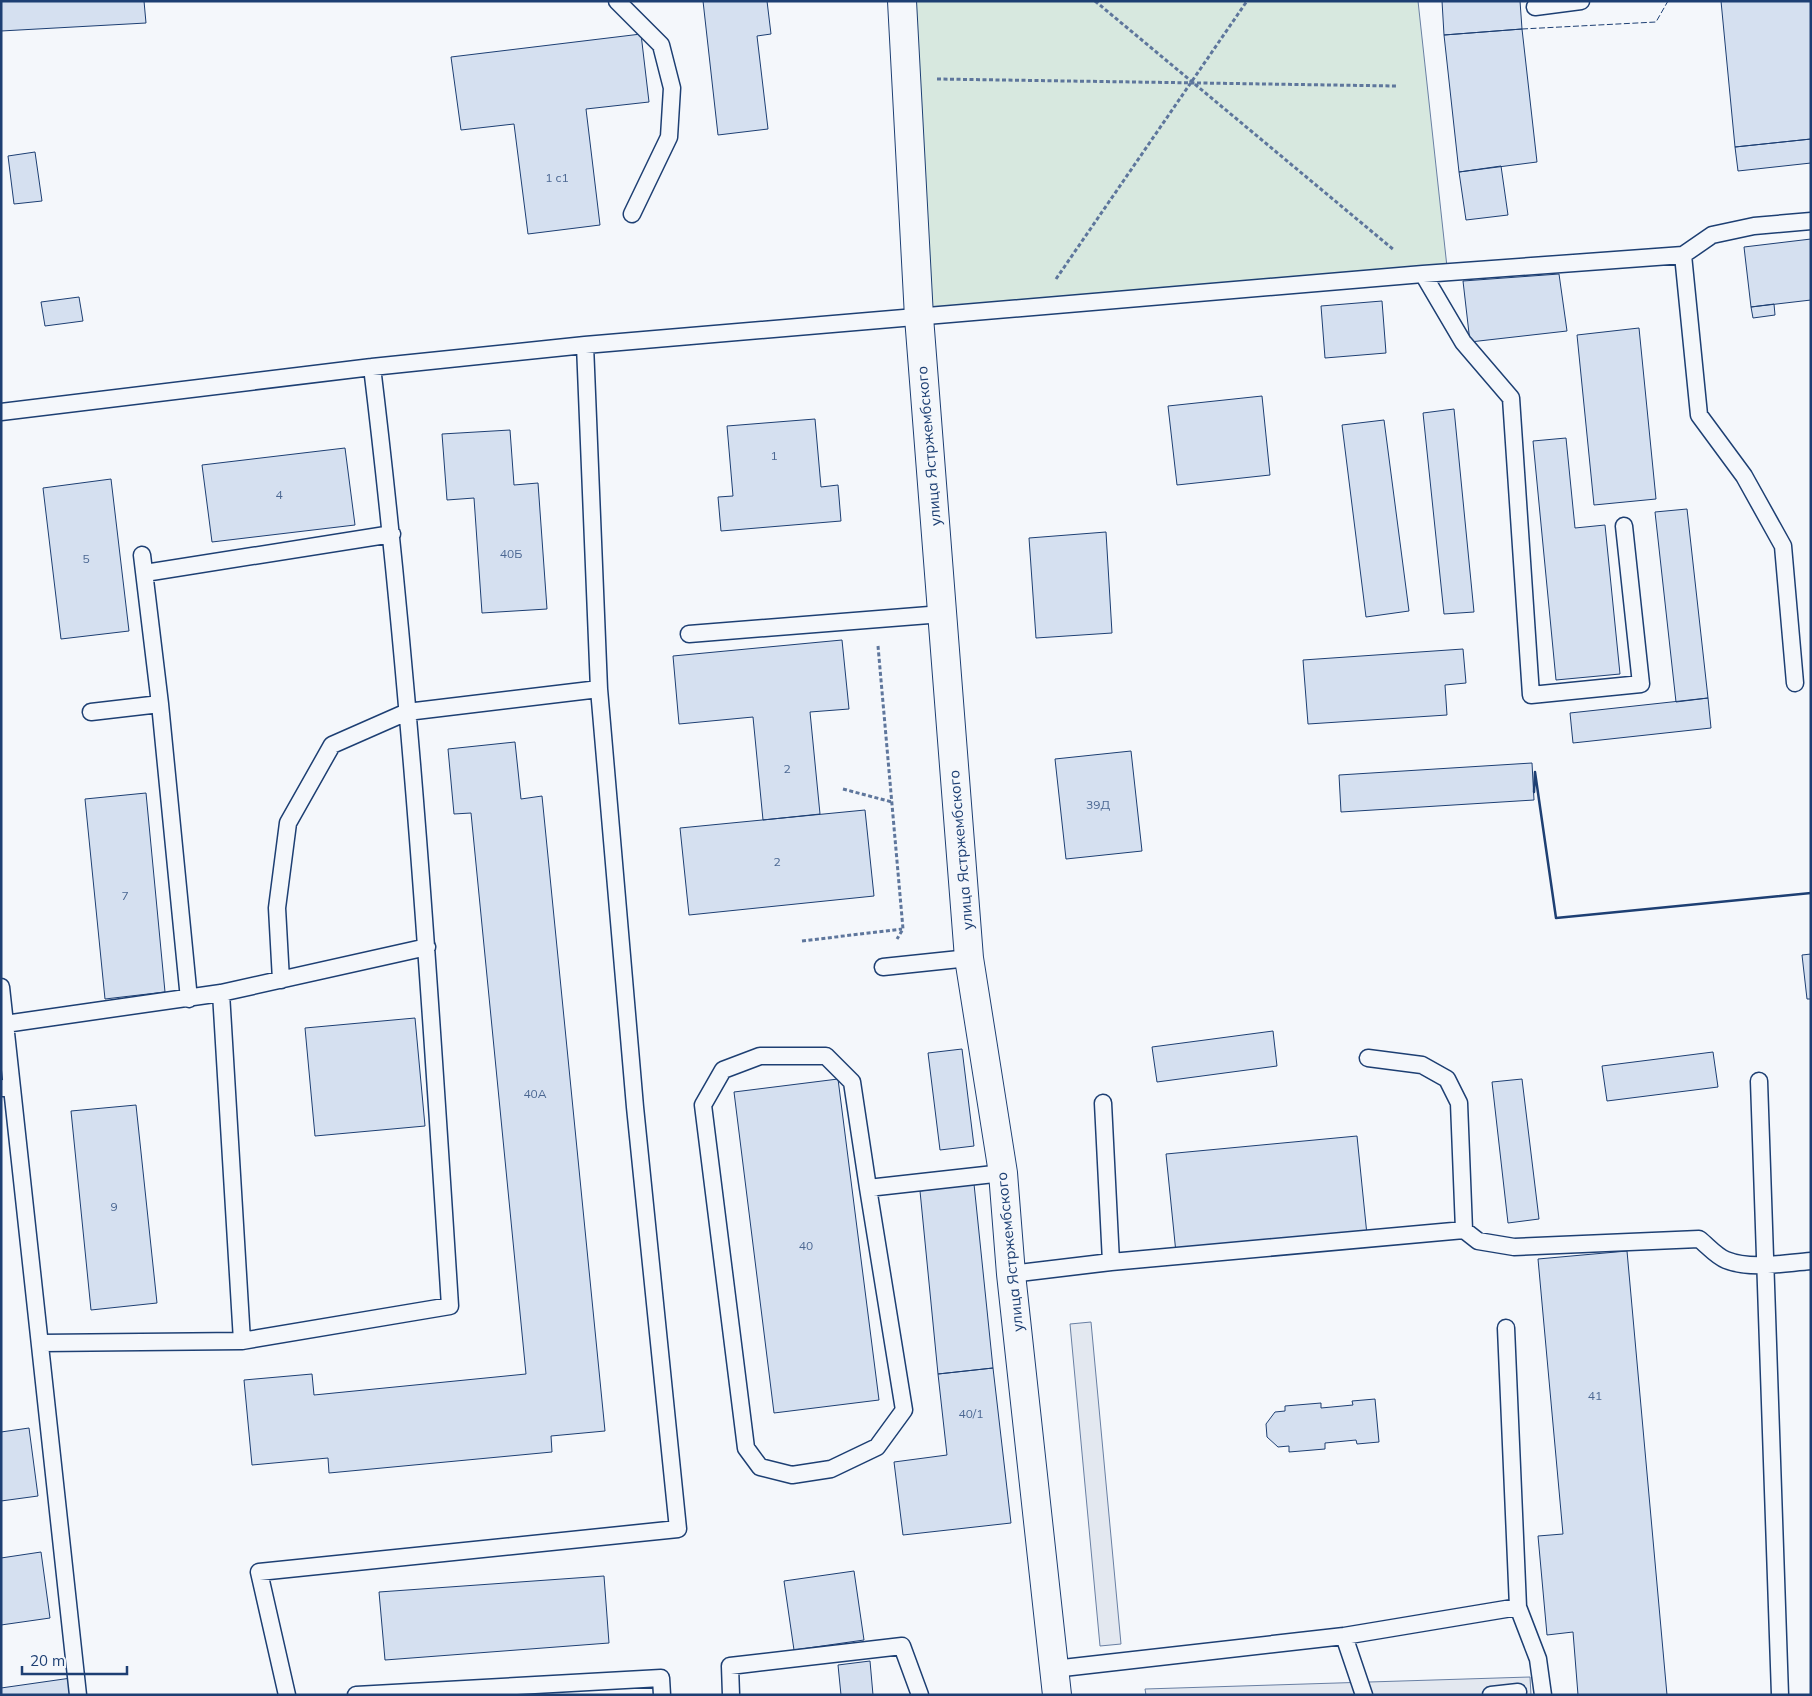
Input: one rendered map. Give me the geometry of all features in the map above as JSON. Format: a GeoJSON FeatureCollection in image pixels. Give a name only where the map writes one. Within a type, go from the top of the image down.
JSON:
{"type":"FeatureCollection","features":[{"type":"Feature","properties":{"kind":"main road","name":"улица Ястржембского"},"geometry":{"type":"LineString","coordinates":[[902,1],[919,317],[970,958],[1003,1173],[1055,1682]]}},
{"type":"Feature","properties":{"kind":"lane"},"geometry":{"type":"LineString","coordinates":[[617,1],[662,45],[672,88],[669,137],[632,214]]}},
{"type":"Feature","properties":{"kind":"lane"},"geometry":{"type":"LineString","coordinates":[[1535,7],[1581,1]]}},
{"type":"Feature","properties":{"kind":"lane"},"geometry":{"type":"LineString","coordinates":[[1,412],[372,367],[585,345],[1423,274],[1683,255],[1712,235],[1754,226],[1811,221]]}},
{"type":"Feature","properties":{"kind":"lane"},"geometry":{"type":"LineString","coordinates":[[1683,255],[1699,415],[1744,476],[1783,546],[1795,683]]}},
{"type":"Feature","properties":{"kind":"lane"},"geometry":{"type":"LineString","coordinates":[[1423,274],[1463,342],[1511,398],[1531,695],[1641,684],[1624,526]]}},
{"type":"Feature","properties":{"kind":"lane"},"geometry":{"type":"LineString","coordinates":[[287,1695],[258,1572],[678,1529],[635,1108],[599,689],[585,345]]}},
{"type":"Feature","properties":{"kind":"lane"},"geometry":{"type":"LineString","coordinates":[[40,1343],[242,1341],[450,1306],[427,947],[392,534],[372,367]]}},
{"type":"Feature","properties":{"kind":"lane"},"geometry":{"type":"LineString","coordinates":[[145,573],[392,534]]}},
{"type":"Feature","properties":{"kind":"lane"},"geometry":{"type":"LineString","coordinates":[[142,556],[160,704],[189,998]]}},
{"type":"Feature","properties":{"kind":"lane"},"geometry":{"type":"LineString","coordinates":[[689,634],[942,614]]}},
{"type":"Feature","properties":{"kind":"lane"},"geometry":{"type":"LineString","coordinates":[[281,980],[277,908],[288,823],[332,746],[407,712],[599,689]]}},
{"type":"Feature","properties":{"kind":"lane"},"geometry":{"type":"LineString","coordinates":[[91,712],[160,704]]}},
{"type":"Feature","properties":{"kind":"lane"},"geometry":{"type":"LineString","coordinates":[[5,1024],[222,993],[427,947]]}},
{"type":"Feature","properties":{"kind":"lane"},"geometry":{"type":"LineString","coordinates":[[883,967],[970,958]]}},
{"type":"Feature","properties":{"kind":"lane"},"geometry":{"type":"LineString","coordinates":[[1,987],[5,1024],[7,1088],[40,1343],[78,1695]]}},
{"type":"Feature","properties":{"kind":"lane"},"geometry":{"type":"LineString","coordinates":[[222,993],[242,1341]]}},
{"type":"Feature","properties":{"kind":"lane"},"geometry":{"type":"LineString","coordinates":[[760,1056],[826,1056],[852,1082],[868,1188],[904,1410],[877,1447],[831,1469],[792,1475],[760,1467],[746,1448],[703,1105],[723,1070],[760,1056]]}},
{"type":"Feature","properties":{"kind":"lane"},"geometry":{"type":"LineString","coordinates":[[1368,1058],[1422,1065],[1447,1079],[1459,1103],[1464,1230]]}},
{"type":"Feature","properties":{"kind":"lane"},"geometry":{"type":"LineString","coordinates":[[1759,1080],[1780,1695]]}},
{"type":"Feature","properties":{"kind":"lane"},"geometry":{"type":"LineString","coordinates":[[1103,1103],[1111,1262]]}},
{"type":"Feature","properties":{"kind":"lane"},"geometry":{"type":"LineString","coordinates":[[868,1188],[1003,1173]]}},
{"type":"Feature","properties":{"kind":"lane"},"geometry":{"type":"LineString","coordinates":[[1012,1274],[1111,1262],[1464,1230],[1478,1241],[1514,1247],[1699,1238],[1724,1260],[1737,1263],[1766,1264],[1811,1261]]}},
{"type":"Feature","properties":{"kind":"lane"},"geometry":{"type":"LineString","coordinates":[[1506,1328],[1518,1608],[1538,1659],[1543,1695]]}},
{"type":"Feature","properties":{"kind":"lane"},"geometry":{"type":"LineString","coordinates":[[1055,1682],[1518,1608]]}},
{"type":"Feature","properties":{"kind":"lane"},"geometry":{"type":"LineString","coordinates":[[1344,1636],[1364,1695]]}},
{"type":"Feature","properties":{"kind":"lane"},"geometry":{"type":"LineString","coordinates":[[731,1695],[730,1666],[902,1646],[920,1695]]}},
{"type":"Feature","properties":{"kind":"lane"},"geometry":{"type":"LineString","coordinates":[[356,1695],[539,1690],[661,1678],[662,1695]]}},
{"type":"Feature","properties":{"kind":"lane"},"geometry":{"type":"LineString","coordinates":[[1491,1695],[1518,1692]]}},
{"type":"Feature","properties":{"kind":"path"},"geometry":{"type":"LineString","coordinates":[[1095,1],[1191,83],[1423,274]]}},
{"type":"Feature","properties":{"kind":"path"},"geometry":{"type":"LineString","coordinates":[[1036,307],[1247,1]]}},
{"type":"Feature","properties":{"kind":"path"},"geometry":{"type":"LineString","coordinates":[[906,78],[1397,86]]}},
{"type":"Feature","properties":{"kind":"path"},"geometry":{"type":"LineString","coordinates":[[876,619],[903,929],[883,967]]}},
{"type":"Feature","properties":{"kind":"path"},"geometry":{"type":"LineString","coordinates":[[843,790],[892,802]]}},
{"type":"Feature","properties":{"kind":"path"},"geometry":{"type":"LineString","coordinates":[[802,942],[903,929]]}},
{"type":"Feature","properties":{"kind":"shaded area"},"geometry":{"type":"Polygon","coordinates":[[[912,1],[1418,1],[1447,267],[927,311],[912,1]]]}},
{"type":"Feature","properties":{"kind":"shaded area"},"geometry":{"type":"Polygon","coordinates":[[[1091,1322],[1121,1644],[1100,1646],[1070,1324],[1091,1322]]]}},
{"type":"Feature","properties":{"kind":"shaded area"},"geometry":{"type":"Polygon","coordinates":[[[1530,1677],[1531,1695],[1146,1695],[1145,1689],[1530,1677]]]}},
{"type":"Feature","properties":{"kind":"building"},"geometry":{"type":"Polygon","coordinates":[[[1,1],[144,1],[146,23],[1,31],[1,1]]]}},
{"type":"Feature","properties":{"kind":"building"},"geometry":{"type":"Polygon","coordinates":[[[703,1],[767,1],[771,34],[757,36],[768,129],[718,135],[703,1]]]}},
{"type":"Feature","properties":{"kind":"building"},"geometry":{"type":"Polygon","coordinates":[[[1442,1],[1520,1],[1522,29],[1444,35],[1442,1]]]}},
{"type":"Feature","properties":{"kind":"building"},"geometry":{"type":"Polygon","coordinates":[[[1721,1],[1811,1],[1811,139],[1735,147],[1721,1]]]}},
{"type":"Feature","properties":{"kind":"building"},"geometry":{"type":"Polygon","coordinates":[[[1522,29],[1537,162],[1459,172],[1444,35],[1522,29]]]}},
{"type":"Feature","properties":{"kind":"building"},"geometry":{"type":"Polygon","coordinates":[[[641,34],[649,102],[586,109],[600,225],[528,234],[514,124],[461,130],[451,57],[641,34]]]}},
{"type":"Feature","properties":{"kind":"building"},"geometry":{"type":"Polygon","coordinates":[[[1811,139],[1811,163],[1738,171],[1735,147],[1811,139]]]}},
{"type":"Feature","properties":{"kind":"building"},"geometry":{"type":"Polygon","coordinates":[[[35,152],[42,201],[14,204],[8,156],[35,152]]]}},
{"type":"Feature","properties":{"kind":"building"},"geometry":{"type":"Polygon","coordinates":[[[1501,166],[1508,215],[1466,220],[1459,172],[1501,166]]]}},
{"type":"Feature","properties":{"kind":"building"},"geometry":{"type":"Polygon","coordinates":[[[1811,239],[1811,300],[1751,307],[1744,247],[1811,239]]]}},
{"type":"Feature","properties":{"kind":"building"},"geometry":{"type":"Polygon","coordinates":[[[1559,274],[1567,331],[1470,342],[1463,281],[1559,274]]]}},
{"type":"Feature","properties":{"kind":"building"},"geometry":{"type":"Polygon","coordinates":[[[79,297],[83,321],[45,326],[41,302],[79,297]]]}},
{"type":"Feature","properties":{"kind":"building"},"geometry":{"type":"Polygon","coordinates":[[[1382,301],[1386,353],[1325,358],[1321,306],[1382,301]]]}},
{"type":"Feature","properties":{"kind":"building"},"geometry":{"type":"Polygon","coordinates":[[[1774,304],[1775,315],[1753,318],[1751,307],[1774,304]]]}},
{"type":"Feature","properties":{"kind":"building"},"geometry":{"type":"Polygon","coordinates":[[[1639,328],[1656,499],[1594,505],[1577,335],[1639,328]]]}},
{"type":"Feature","properties":{"kind":"building"},"geometry":{"type":"Polygon","coordinates":[[[1262,396],[1270,475],[1177,485],[1168,406],[1262,396]]]}},
{"type":"Feature","properties":{"kind":"building"},"geometry":{"type":"Polygon","coordinates":[[[1454,409],[1474,612],[1444,614],[1423,413],[1454,409]]]}},
{"type":"Feature","properties":{"kind":"building"},"geometry":{"type":"Polygon","coordinates":[[[815,419],[821,487],[838,485],[841,521],[721,531],[718,497],[733,496],[727,426],[815,419]]]}},
{"type":"Feature","properties":{"kind":"building"},"geometry":{"type":"Polygon","coordinates":[[[1384,420],[1409,611],[1366,617],[1342,425],[1384,420]]]}},
{"type":"Feature","properties":{"kind":"building"},"geometry":{"type":"Polygon","coordinates":[[[510,430],[514,485],[538,483],[547,609],[482,613],[474,498],[447,500],[442,434],[510,430]]]}},
{"type":"Feature","properties":{"kind":"building"},"geometry":{"type":"Polygon","coordinates":[[[1566,438],[1575,528],[1605,525],[1620,674],[1556,680],[1533,441],[1566,438]]]}},
{"type":"Feature","properties":{"kind":"building"},"geometry":{"type":"Polygon","coordinates":[[[345,448],[355,525],[212,542],[202,465],[345,448]]]}},
{"type":"Feature","properties":{"kind":"building"},"geometry":{"type":"Polygon","coordinates":[[[111,479],[129,631],[61,639],[43,488],[111,479]]]}},
{"type":"Feature","properties":{"kind":"building"},"geometry":{"type":"Polygon","coordinates":[[[1687,509],[1708,698],[1676,702],[1655,512],[1687,509]]]}},
{"type":"Feature","properties":{"kind":"building"},"geometry":{"type":"Polygon","coordinates":[[[1106,532],[1112,633],[1036,638],[1029,538],[1106,532]]]}},
{"type":"Feature","properties":{"kind":"building"},"geometry":{"type":"Polygon","coordinates":[[[842,640],[849,709],[810,712],[820,814],[763,820],[753,717],[679,724],[673,656],[842,640]]]}},
{"type":"Feature","properties":{"kind":"building"},"geometry":{"type":"Polygon","coordinates":[[[1463,649],[1466,683],[1445,685],[1447,715],[1308,724],[1303,660],[1463,649]]]}},
{"type":"Feature","properties":{"kind":"building"},"geometry":{"type":"Polygon","coordinates":[[[1708,698],[1711,728],[1573,743],[1570,713],[1708,698]]]}},
{"type":"Feature","properties":{"kind":"building"},"geometry":{"type":"Polygon","coordinates":[[[515,742],[521,799],[542,796],[605,1431],[551,1436],[552,1452],[329,1473],[328,1458],[252,1465],[244,1380],[312,1374],[314,1395],[526,1374],[471,813],[454,814],[448,749],[515,742]]]}},
{"type":"Feature","properties":{"kind":"building"},"geometry":{"type":"Polygon","coordinates":[[[1131,751],[1142,851],[1066,859],[1055,759],[1131,751]]]}},
{"type":"Feature","properties":{"kind":"building"},"geometry":{"type":"Polygon","coordinates":[[[1532,763],[1534,800],[1341,812],[1339,775],[1532,763]]]}},
{"type":"Feature","properties":{"kind":"building"},"geometry":{"type":"Polygon","coordinates":[[[146,793],[165,992],[105,999],[85,799],[146,793]]]}},
{"type":"Feature","properties":{"kind":"building"},"geometry":{"type":"Polygon","coordinates":[[[865,810],[874,896],[689,915],[680,828],[865,810]]]}},
{"type":"Feature","properties":{"kind":"building"},"geometry":{"type":"Polygon","coordinates":[[[1811,954],[1811,999],[1807,999],[1802,955],[1811,954]]]}},
{"type":"Feature","properties":{"kind":"building"},"geometry":{"type":"Polygon","coordinates":[[[415,1018],[425,1126],[315,1136],[305,1028],[415,1018]]]}},
{"type":"Feature","properties":{"kind":"building"},"geometry":{"type":"Polygon","coordinates":[[[1273,1031],[1277,1066],[1157,1082],[1152,1047],[1273,1031]]]}},
{"type":"Feature","properties":{"kind":"building"},"geometry":{"type":"Polygon","coordinates":[[[962,1049],[974,1146],[940,1150],[928,1053],[962,1049]]]}},
{"type":"Feature","properties":{"kind":"building"},"geometry":{"type":"Polygon","coordinates":[[[1713,1052],[1718,1087],[1607,1101],[1602,1066],[1713,1052]]]}},
{"type":"Feature","properties":{"kind":"building"},"geometry":{"type":"Polygon","coordinates":[[[838,1079],[879,1400],[774,1413],[734,1092],[838,1079]]]}},
{"type":"Feature","properties":{"kind":"building"},"geometry":{"type":"Polygon","coordinates":[[[1522,1079],[1539,1219],[1508,1223],[1492,1082],[1522,1079]]]}},
{"type":"Feature","properties":{"kind":"building"},"geometry":{"type":"Polygon","coordinates":[[[136,1105],[157,1303],[91,1310],[71,1111],[136,1105]]]}},
{"type":"Feature","properties":{"kind":"building"},"geometry":{"type":"Polygon","coordinates":[[[1357,1136],[1367,1235],[1176,1253],[1166,1154],[1357,1136]]]}},
{"type":"Feature","properties":{"kind":"building"},"geometry":{"type":"Polygon","coordinates":[[[974,1184],[993,1368],[938,1374],[920,1191],[974,1184]]]}},
{"type":"Feature","properties":{"kind":"building"},"geometry":{"type":"Polygon","coordinates":[[[1627,1251],[1667,1695],[1578,1695],[1573,1632],[1547,1635],[1538,1536],[1563,1534],[1538,1259],[1627,1251]]]}},
{"type":"Feature","properties":{"kind":"building"},"geometry":{"type":"Polygon","coordinates":[[[993,1368],[1011,1523],[903,1535],[894,1462],[947,1455],[938,1374],[993,1368]]]}},
{"type":"Feature","properties":{"kind":"building"},"geometry":{"type":"Polygon","coordinates":[[[1375,1399],[1379,1442],[1357,1444],[1356,1440],[1325,1443],[1325,1449],[1289,1452],[1289,1446],[1278,1447],[1267,1437],[1266,1424],[1275,1412],[1285,1411],[1285,1406],[1321,1403],[1321,1408],[1353,1405],[1352,1401],[1375,1399]]]}},
{"type":"Feature","properties":{"kind":"building"},"geometry":{"type":"Polygon","coordinates":[[[29,1428],[38,1496],[1,1501],[1,1432],[29,1428]]]}},
{"type":"Feature","properties":{"kind":"building"},"geometry":{"type":"Polygon","coordinates":[[[41,1552],[50,1618],[1,1625],[1,1558],[41,1552]]]}},
{"type":"Feature","properties":{"kind":"building"},"geometry":{"type":"Polygon","coordinates":[[[854,1571],[864,1640],[794,1650],[784,1581],[854,1571]]]}},
{"type":"Feature","properties":{"kind":"building"},"geometry":{"type":"Polygon","coordinates":[[[604,1576],[609,1643],[385,1660],[379,1592],[604,1576]]]}},
{"type":"Feature","properties":{"kind":"building"},"geometry":{"type":"Polygon","coordinates":[[[870,1661],[873,1695],[841,1695],[838,1665],[870,1661]]]}},
{"type":"Feature","properties":{"kind":"building"},"geometry":{"type":"Polygon","coordinates":[[[71,1678],[73,1695],[1,1695],[1,1688],[71,1678]]]}},
{"type":"Feature","properties":{"kind":"fence"},"geometry":{"type":"LineString","coordinates":[[1522,29],[1656,22],[1668,1]]}},
{"type":"Feature","properties":{"kind":"wall"},"geometry":{"type":"LineString","coordinates":[[1534,792],[1535,772],[1556,918],[1811,893]]}}]}
